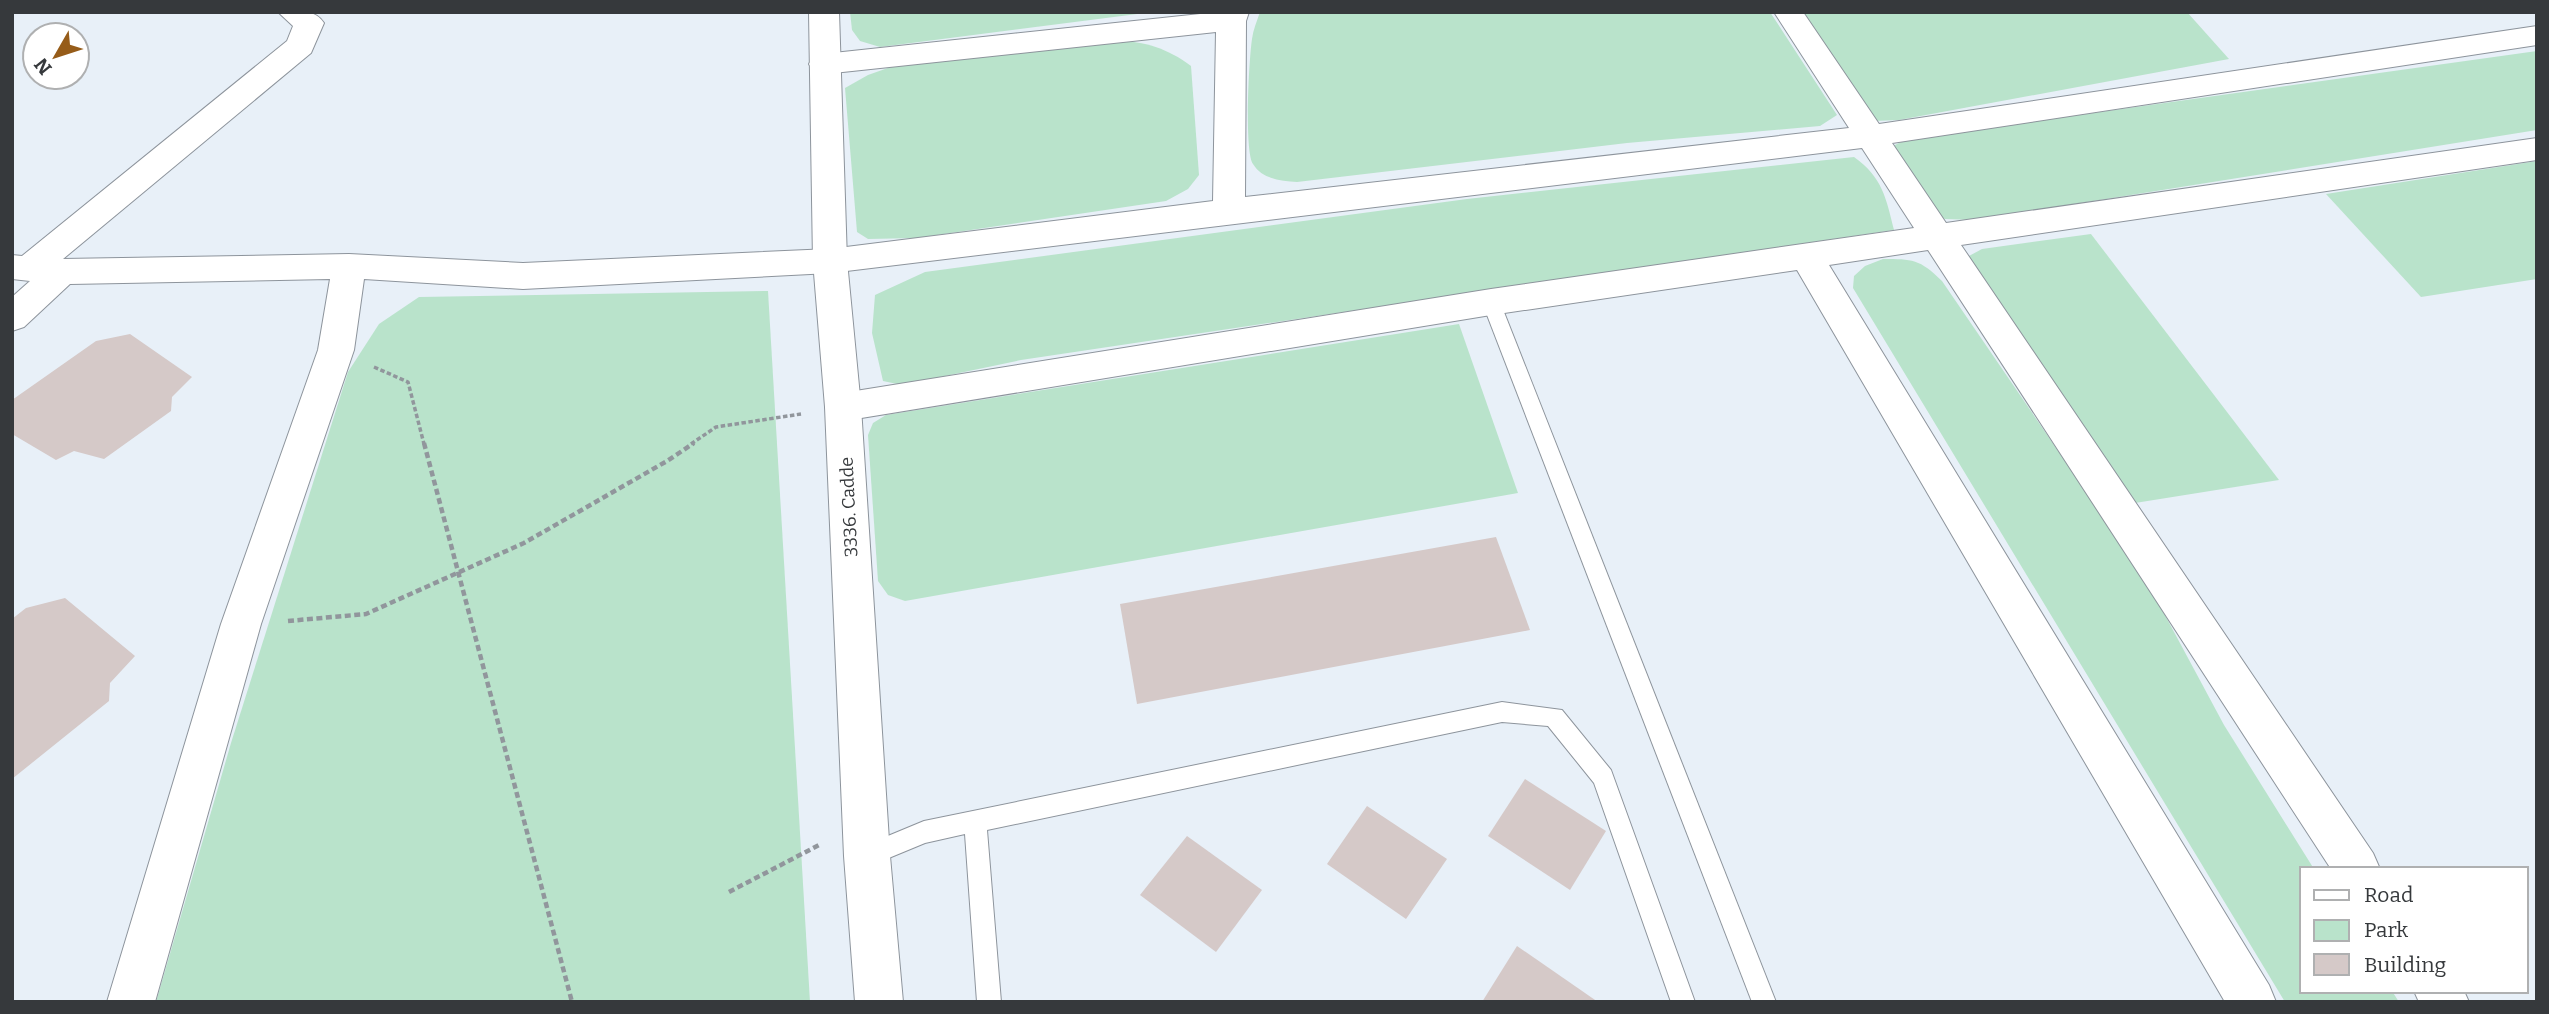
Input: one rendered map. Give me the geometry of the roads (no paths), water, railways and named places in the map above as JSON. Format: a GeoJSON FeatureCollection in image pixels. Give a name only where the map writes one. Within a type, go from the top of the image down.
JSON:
{"type":"FeatureCollection","features":[{"type":"Feature","properties":{"kind":"street"},"geometry":{"type":"LineString","coordinates":[[12,318],[35,269],[300,46],[309,23],[292,12]]}},
{"type":"Feature","properties":{"kind":"street","name":"3336. Cadde"},"geometry":{"type":"LineString","coordinates":[[824,12],[830,261],[843,407],[866,838],[879,1002]]}},
{"type":"Feature","properties":{"kind":"street"},"geometry":{"type":"LineString","coordinates":[[1788,12],[2356,867]]}},
{"type":"Feature","properties":{"kind":"street"},"geometry":{"type":"LineString","coordinates":[[824,64],[1232,16],[1229,211]]}},
{"type":"Feature","properties":{"kind":"street"},"geometry":{"type":"LineString","coordinates":[[35,269],[349,266],[523,276],[830,261],[1869,136],[2537,35]]}},
{"type":"Feature","properties":{"kind":"street"},"geometry":{"type":"LineString","coordinates":[[843,407],[1491,302],[2537,149]]}},
{"type":"Feature","properties":{"kind":"street"},"geometry":{"type":"LineString","coordinates":[[1806,256],[2252,1002]]}},
{"type":"Feature","properties":{"kind":"street"},"geometry":{"type":"LineString","coordinates":[[131,1002],[241,624],[336,350],[349,266]]}},
{"type":"Feature","properties":{"kind":"lane"},"geometry":{"type":"LineString","coordinates":[[1491,302],[1764,1002]]}},
{"type":"Feature","properties":{"kind":"lane"},"geometry":{"type":"LineString","coordinates":[[866,838],[924,832],[975,822],[1502,712],[1555,717],[1603,777],[1683,1002]]}},
{"type":"Feature","properties":{"kind":"lane"},"geometry":{"type":"LineString","coordinates":[[975,822],[989,1002]]}}]}
